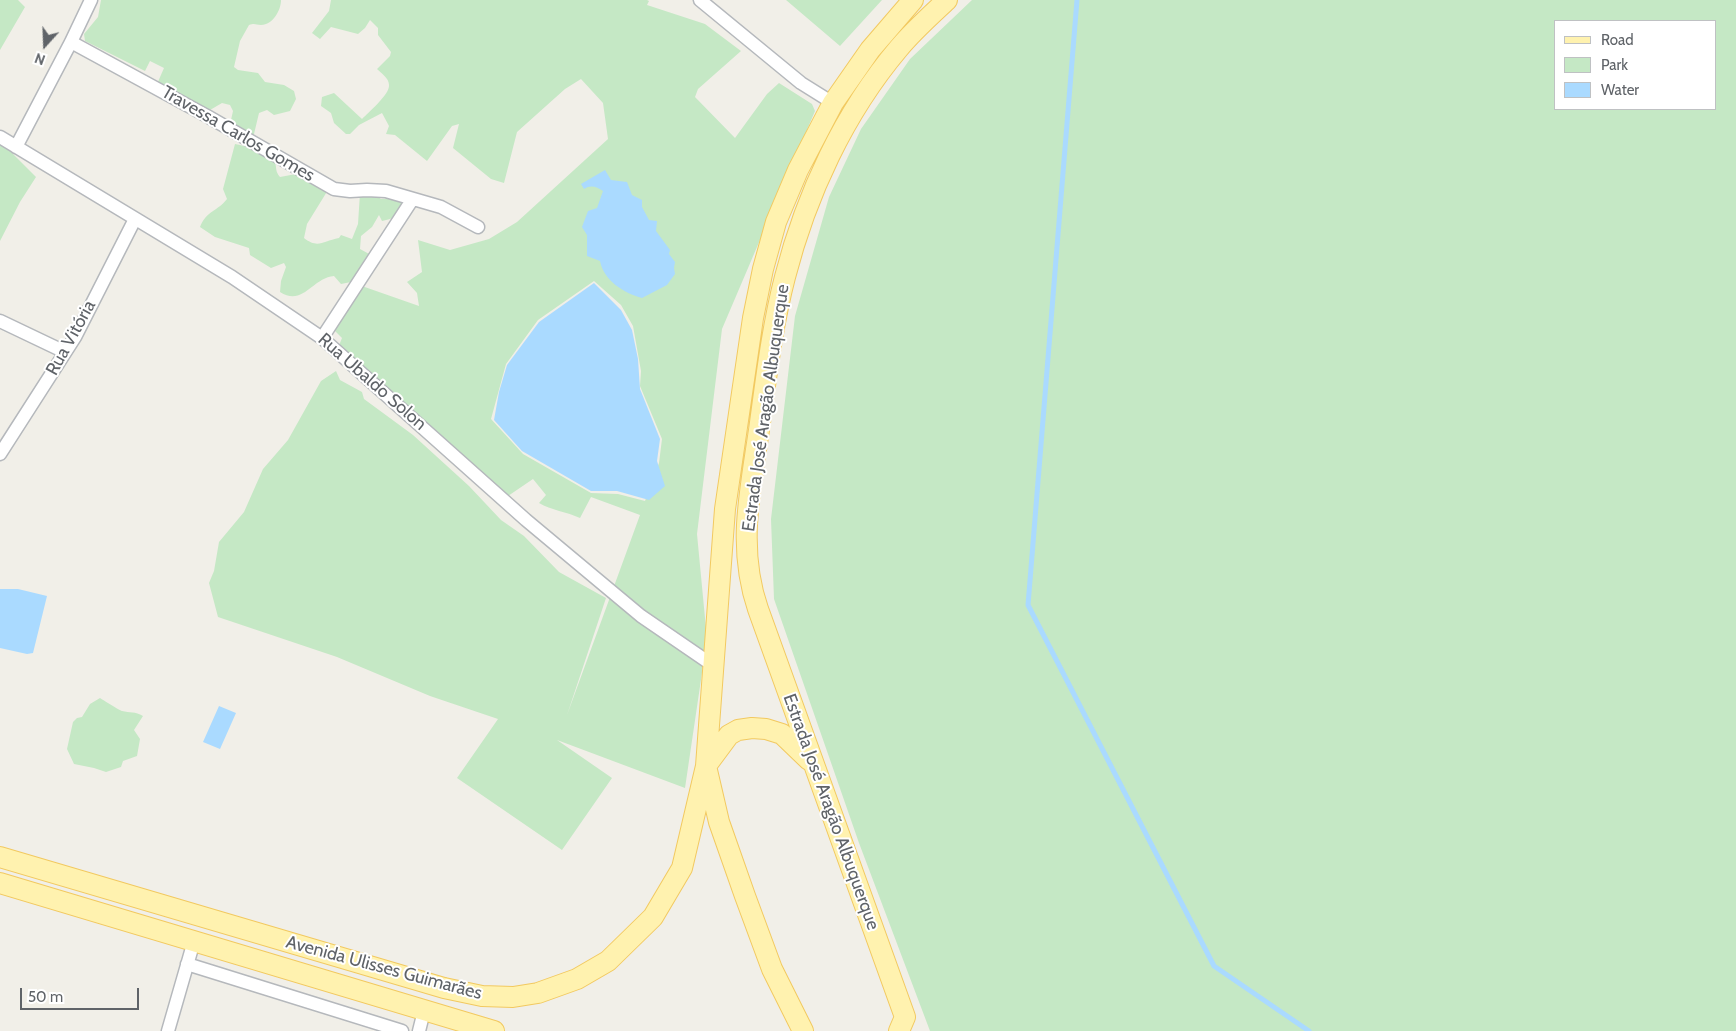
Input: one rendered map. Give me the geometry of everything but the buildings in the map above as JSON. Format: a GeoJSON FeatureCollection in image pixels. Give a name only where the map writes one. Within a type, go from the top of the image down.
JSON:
{"type":"FeatureCollection","features":[{"type":"Feature","properties":{"kind":"main road","name":"Estrada José Aragão Albuquerque"},"geometry":{"type":"LineString","coordinates":[[802,1031],[772,969],[745,896],[719,822],[706,766],[725,509],[743,378],[763,269],[776,222],[798,170],[833,103],[870,50],[913,0]]}},
{"type":"Feature","properties":{"kind":"main road","name":"Estrada José Aragão Albuquerque"},"geometry":{"type":"LineString","coordinates":[[902,1024],[839,832],[750,588],[746,545],[751,487],[770,355],[785,278],[796,239],[823,170],[851,115],[898,49],[946,0]]}},
{"type":"Feature","properties":{"kind":"main road"},"geometry":{"type":"LineString","coordinates":[[706,766],[729,735],[738,730],[752,728],[766,729],[782,734],[813,763]]}},
{"type":"Feature","properties":{"kind":"main road","name":"Avenida Ulisses Guimarães"},"geometry":{"type":"LineString","coordinates":[[0,857],[444,988],[482,996],[513,997],[538,993],[577,979],[608,961],[653,917],[682,868],[706,766]]}},
{"type":"Feature","properties":{"kind":"main road","name":"Avenida Ulisses Guimarães"},"geometry":{"type":"LineString","coordinates":[[0,883],[424,1011],[445,1024],[494,1031]]}},
{"type":"Feature","properties":{"kind":"main road"},"geometry":{"type":"LineString","coordinates":[[331,982],[339,956]]}},
{"type":"Feature","properties":{"kind":"street"},"geometry":{"type":"LineString","coordinates":[[16,147],[72,42],[91,0]]}},
{"type":"Feature","properties":{"kind":"street"},"geometry":{"type":"LineString","coordinates":[[700,0],[800,83],[833,103]]}},
{"type":"Feature","properties":{"kind":"street","name":"Travessa Carlos Gomes"},"geometry":{"type":"LineString","coordinates":[[72,42],[207,116],[334,189],[350,192],[367,190],[386,191],[441,208],[478,227]]}},
{"type":"Feature","properties":{"kind":"street","name":"Rua Ubaldo Solon"},"geometry":{"type":"LineString","coordinates":[[0,138],[232,277],[322,338],[526,520],[641,616],[714,666]]}},
{"type":"Feature","properties":{"kind":"street"},"geometry":{"type":"LineString","coordinates":[[322,338],[412,200]]}},
{"type":"Feature","properties":{"kind":"street","name":"Rua Vitória"},"geometry":{"type":"LineString","coordinates":[[0,454],[65,352],[135,219]]}},
{"type":"Feature","properties":{"kind":"street"},"geometry":{"type":"LineString","coordinates":[[0,321],[65,352]]}},
{"type":"Feature","properties":{"kind":"street"},"geometry":{"type":"LineString","coordinates":[[168,1031],[194,941]]}},
{"type":"Feature","properties":{"kind":"street"},"geometry":{"type":"LineString","coordinates":[[187,964],[380,1028],[402,1031]]}},
{"type":"Feature","properties":{"kind":"street"},"geometry":{"type":"LineString","coordinates":[[419,1031],[424,1011]]}},
{"type":"Feature","properties":{"kind":"green space"},"geometry":{"type":"Polygon","coordinates":[[[0,0],[18,0],[25,7],[0,50],[0,0]]]}},
{"type":"Feature","properties":{"kind":"green space"},"geometry":{"type":"Polygon","coordinates":[[[101,0],[281,0],[280,8],[273,20],[261,25],[249,25],[240,41],[234,67],[238,70],[258,73],[265,82],[284,85],[294,91],[296,99],[290,111],[274,115],[267,110],[259,113],[254,134],[250,137],[234,127],[231,120],[233,111],[230,105],[222,103],[210,110],[157,84],[164,68],[150,61],[145,71],[85,41],[84,34],[98,17],[101,0]]]}},
{"type":"Feature","properties":{"kind":"green space"},"geometry":{"type":"Polygon","coordinates":[[[331,0],[647,0],[649,1],[647,5],[705,24],[741,51],[698,89],[695,97],[735,138],[767,94],[779,83],[812,104],[815,111],[722,329],[697,534],[707,639],[685,788],[557,740],[612,778],[562,850],[457,778],[498,719],[430,696],[337,657],[218,617],[209,583],[214,571],[219,542],[244,512],[263,469],[288,440],[321,381],[336,371],[340,380],[362,392],[364,399],[413,435],[469,486],[501,520],[524,536],[559,572],[606,598],[567,715],[640,515],[591,497],[580,518],[539,503],[546,495],[533,479],[508,496],[338,348],[342,338],[334,330],[359,285],[419,306],[417,293],[407,282],[422,272],[418,240],[450,250],[489,239],[517,222],[608,139],[603,103],[581,79],[565,89],[517,132],[504,183],[491,179],[453,148],[459,124],[452,126],[427,161],[395,135],[386,134],[389,126],[382,113],[359,125],[350,134],[346,134],[334,123],[331,113],[321,106],[322,97],[334,93],[362,119],[378,103],[388,89],[388,80],[377,69],[390,56],[391,52],[378,35],[378,28],[370,20],[358,34],[331,27],[320,39],[312,33],[329,11],[331,0]],[[594,281],[538,320],[506,364],[491,419],[523,454],[591,493],[618,494],[645,501],[659,463],[662,439],[640,386],[641,371],[633,326],[621,305],[594,281]]]}},
{"type":"Feature","properties":{"kind":"green space"},"geometry":{"type":"Polygon","coordinates":[[[786,0],[882,0],[840,46],[786,0]]]}},
{"type":"Feature","properties":{"kind":"green space"},"geometry":{"type":"Polygon","coordinates":[[[972,0],[1736,0],[1736,1031],[930,1031],[859,843],[774,599],[771,519],[795,316],[829,197],[861,129],[910,59],[972,0]]]}},
{"type":"Feature","properties":{"kind":"green space"},"geometry":{"type":"Polygon","coordinates":[[[235,144],[258,149],[269,154],[275,162],[280,177],[296,174],[328,190],[307,224],[304,238],[313,243],[317,244],[339,238],[341,235],[352,239],[358,224],[360,193],[374,194],[381,199],[394,198],[405,204],[399,213],[390,219],[382,221],[379,215],[372,227],[361,236],[360,249],[371,255],[356,281],[341,284],[334,276],[320,281],[301,294],[288,296],[280,292],[281,281],[286,267],[284,263],[271,268],[250,255],[249,248],[215,237],[200,227],[205,218],[227,199],[223,189],[235,144]]]}},
{"type":"Feature","properties":{"kind":"green space"},"geometry":{"type":"Polygon","coordinates":[[[0,145],[10,151],[36,177],[20,202],[0,241],[0,145]]]}},
{"type":"Feature","properties":{"kind":"green space"},"geometry":{"type":"Polygon","coordinates":[[[100,698],[122,711],[143,716],[134,730],[140,739],[137,756],[123,761],[121,767],[106,772],[74,764],[67,749],[73,722],[77,718],[82,717],[90,704],[100,698]]]}},
{"type":"Feature","properties":{"kind":"water"},"geometry":{"type":"Polygon","coordinates":[[[605,170],[611,180],[627,182],[632,195],[642,200],[642,207],[649,220],[657,221],[656,231],[670,250],[669,254],[675,262],[675,274],[667,285],[642,298],[628,293],[616,285],[606,275],[600,261],[587,256],[587,235],[582,227],[588,211],[597,208],[603,191],[594,187],[584,189],[581,184],[605,170]]]}},
{"type":"Feature","properties":{"kind":"water"},"geometry":{"type":"Polygon","coordinates":[[[594,283],[621,310],[632,330],[638,359],[640,389],[660,439],[657,461],[665,486],[649,500],[617,491],[591,491],[522,451],[494,420],[499,392],[507,365],[539,322],[594,283]]]}},
{"type":"Feature","properties":{"kind":"water"},"geometry":{"type":"Polygon","coordinates":[[[0,589],[18,589],[47,596],[33,653],[27,654],[0,648],[0,589]]]}},
{"type":"Feature","properties":{"kind":"water"},"geometry":{"type":"Polygon","coordinates":[[[219,706],[236,713],[220,749],[203,742],[219,706]]]}},
{"type":"Feature","properties":{"kind":"waterway"},"geometry":{"type":"LineString","coordinates":[[1077,0],[1028,605],[1214,966],[1309,1031]]}}]}
